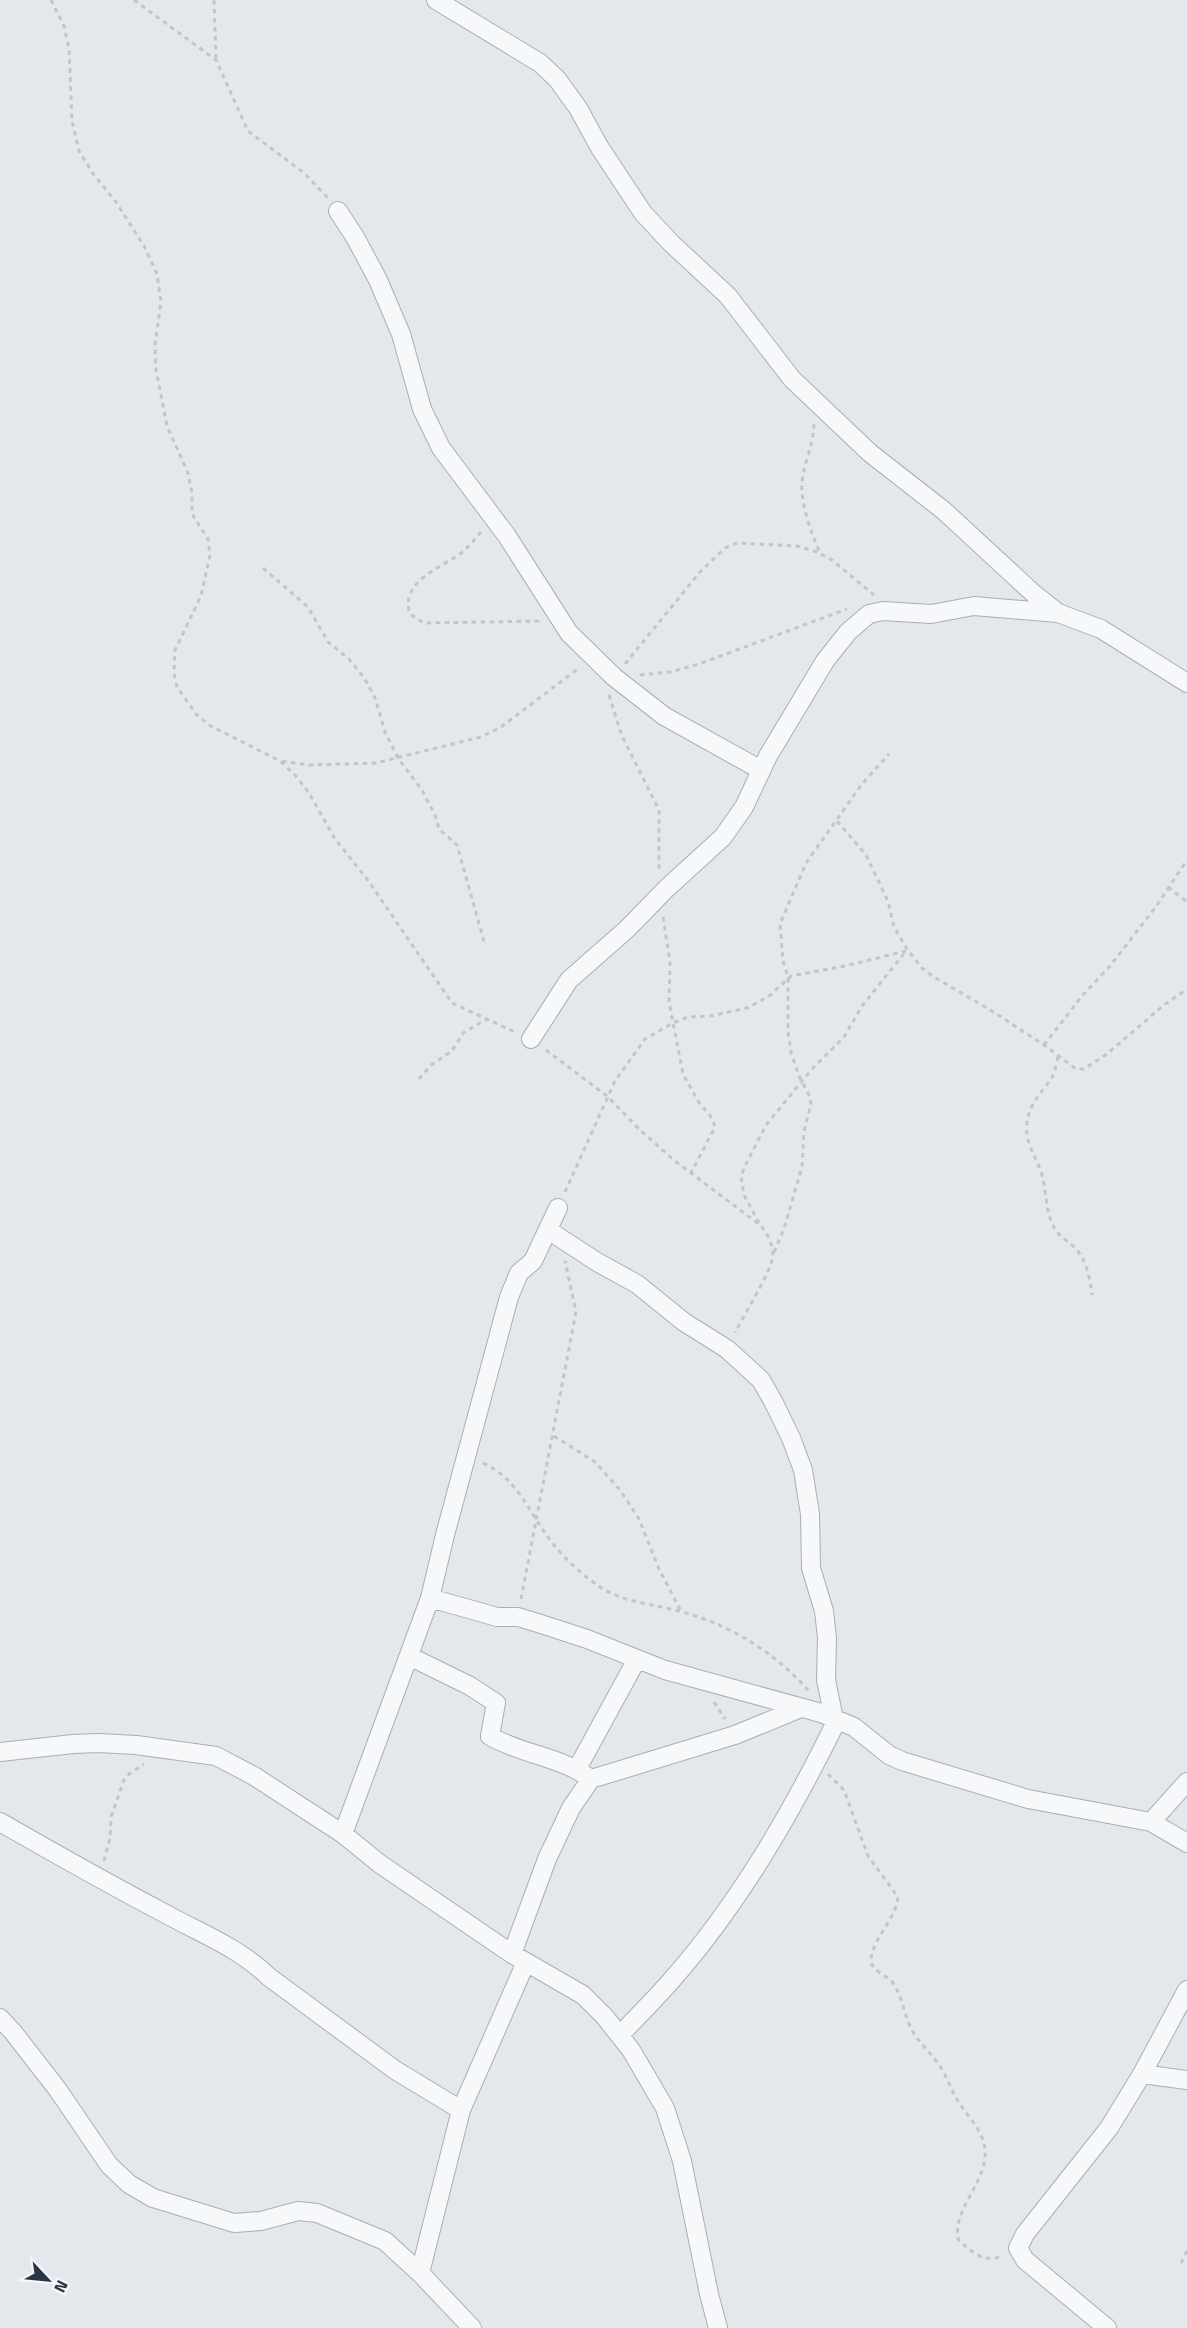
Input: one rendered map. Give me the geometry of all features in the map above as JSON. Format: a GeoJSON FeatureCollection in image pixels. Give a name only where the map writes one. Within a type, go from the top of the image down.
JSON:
{"type":"FeatureCollection","features":[{"type":"Feature","properties":{"kind":"street"},"geometry":{"type":"LineString","coordinates":[[436,0],[540,63],[557,79],[578,108],[600,148],[643,213],[658,231],[728,296],[783,370],[870,453],[952,517],[1033,593],[1058,613]]}},
{"type":"Feature","properties":{"kind":"street"},"geometry":{"type":"LineString","coordinates":[[338,211],[378,280],[401,334],[422,409],[436,438],[452,465],[494,518],[567,629],[604,668],[664,716],[761,770]]}},
{"type":"Feature","properties":{"kind":"street"},"geometry":{"type":"LineString","coordinates":[[531,1039],[569,980],[627,929],[723,837],[744,807],[761,770],[825,661],[856,623],[869,614],[887,611],[931,614],[974,606],[1058,613],[1101,629],[1187,683]]}},
{"type":"Feature","properties":{"kind":"street"},"geometry":{"type":"LineString","coordinates":[[343,1834],[430,1598],[445,1534],[514,1282],[522,1268],[532,1261],[554,1233],[558,1208]]}},
{"type":"Feature","properties":{"kind":"street"},"geometry":{"type":"LineString","coordinates":[[554,1233],[597,1262],[637,1284],[684,1323],[727,1349],[761,1380],[791,1438],[803,1470],[810,1515],[811,1568],[824,1611],[827,1638],[826,1680],[831,1717],[816,1763],[776,1834],[718,1922],[671,1980],[620,2035]]}},
{"type":"Feature","properties":{"kind":"street"},"geometry":{"type":"LineString","coordinates":[[430,1598],[497,1617],[518,1617],[586,1638],[699,1681],[741,1689],[831,1717],[854,1727],[889,1755],[927,1770],[1028,1799],[1151,1822],[1187,1843]]}},
{"type":"Feature","properties":{"kind":"street"},"geometry":{"type":"LineString","coordinates":[[409,1656],[494,1701],[497,1706],[490,1736],[584,1774],[735,1735],[801,1707]]}},
{"type":"Feature","properties":{"kind":"street"},"geometry":{"type":"LineString","coordinates":[[420,2273],[461,2110],[519,1958],[547,1859],[637,1659]]}},
{"type":"Feature","properties":{"kind":"street"},"geometry":{"type":"LineString","coordinates":[[0,1752],[73,1744],[136,1744],[216,1756],[254,1776],[343,1834],[380,1864],[519,1958],[559,1979],[583,1995],[620,2035],[654,2086],[674,2133],[691,2198],[709,2294],[718,2328]]}},
{"type":"Feature","properties":{"kind":"street"},"geometry":{"type":"LineString","coordinates":[[1151,1822],[1187,1782]]}},
{"type":"Feature","properties":{"kind":"street"},"geometry":{"type":"LineString","coordinates":[[0,1822],[103,1881],[254,1962],[269,1977],[386,2064],[461,2110]]}},
{"type":"Feature","properties":{"kind":"street"},"geometry":{"type":"LineString","coordinates":[[1107,2328],[1025,2260],[1018,2248],[1025,2234],[1109,2128],[1142,2074],[1187,1990]]}},
{"type":"Feature","properties":{"kind":"street"},"geometry":{"type":"LineString","coordinates":[[0,2018],[13,2031],[58,2090],[109,2165],[129,2184],[153,2198],[234,2223],[261,2221],[298,2211],[317,2213],[385,2241],[420,2273],[472,2328]]}},
{"type":"Feature","properties":{"kind":"street"},"geometry":{"type":"LineString","coordinates":[[1142,2074],[1187,2080]]}},
{"type":"Feature","properties":{"kind":"path"},"geometry":{"type":"LineString","coordinates":[[51,0],[64,26],[69,49],[72,121],[78,151],[116,202],[144,246],[157,274],[161,302],[155,344],[156,369],[166,426],[188,473],[192,493],[192,514],[208,539],[210,555],[201,596],[175,650],[174,673],[177,687],[196,714],[209,725],[280,761],[295,775],[309,793],[335,839],[367,879],[450,1001],[460,1008],[531,1039],[607,1096],[640,1130],[760,1225],[766,1232],[774,1254]]}},
{"type":"Feature","properties":{"kind":"path"},"geometry":{"type":"LineString","coordinates":[[134,0],[216,60]]}},
{"type":"Feature","properties":{"kind":"path"},"geometry":{"type":"LineString","coordinates":[[214,0],[216,60],[248,131],[304,173],[338,211]]}},
{"type":"Feature","properties":{"kind":"path"},"geometry":{"type":"LineString","coordinates":[[813,398],[812,448],[802,478],[810,531],[821,554]]}},
{"type":"Feature","properties":{"kind":"path"},"geometry":{"type":"LineString","coordinates":[[494,518],[461,553],[433,569],[418,583],[408,602],[410,614],[424,623],[539,621],[567,629]]}},
{"type":"Feature","properties":{"kind":"path"},"geometry":{"type":"LineString","coordinates":[[280,761],[307,765],[369,764],[488,735],[570,675],[619,667],[631,659],[700,572],[731,544],[743,542],[765,546],[797,546],[821,554],[832,560],[887,611]]}},
{"type":"Feature","properties":{"kind":"path"},"geometry":{"type":"LineString","coordinates":[[263,568],[308,607],[328,642],[357,668],[372,691],[385,732],[398,758],[423,790],[439,829],[457,845],[485,945]]}},
{"type":"Feature","properties":{"kind":"path"},"geometry":{"type":"LineString","coordinates":[[604,668],[670,672],[699,664],[849,608],[887,611]]}},
{"type":"Feature","properties":{"kind":"path"},"geometry":{"type":"LineString","coordinates":[[604,668],[622,736],[659,810],[660,895],[670,962],[669,1002],[683,1074],[716,1127],[692,1173]]}},
{"type":"Feature","properties":{"kind":"path"},"geometry":{"type":"LineString","coordinates":[[727,1349],[772,1262],[784,1229],[802,1167],[804,1131],[811,1104],[791,1052],[788,1032],[788,977],[783,961],[781,919],[806,863],[861,784],[889,754]]}},
{"type":"Feature","properties":{"kind":"path"},"geometry":{"type":"LineString","coordinates":[[837,821],[868,858],[888,902],[894,927],[906,950],[922,968],[933,978],[992,1011],[1044,1045],[1076,1069],[1081,1070],[1107,1054],[1164,1005],[1187,989]]}},
{"type":"Feature","properties":{"kind":"path"},"geometry":{"type":"LineString","coordinates":[[1044,1045],[1082,996],[1110,966],[1187,860]]}},
{"type":"Feature","properties":{"kind":"path"},"geometry":{"type":"LineString","coordinates":[[1168,887],[1187,902]]}},
{"type":"Feature","properties":{"kind":"path"},"geometry":{"type":"LineString","coordinates":[[558,1208],[607,1096],[627,1062],[645,1039],[688,1017],[710,1016],[747,1008],[768,997],[788,977],[845,966],[906,950]]}},
{"type":"Feature","properties":{"kind":"path"},"geometry":{"type":"LineString","coordinates":[[760,1225],[744,1195],[741,1182],[743,1171],[766,1125],[844,1037],[862,1006],[906,950]]}},
{"type":"Feature","properties":{"kind":"path"},"geometry":{"type":"LineString","coordinates":[[419,1080],[431,1065],[452,1051],[463,1033],[487,1019]]}},
{"type":"Feature","properties":{"kind":"path"},"geometry":{"type":"LineString","coordinates":[[1058,1057],[1051,1079],[1039,1092],[1029,1114],[1028,1141],[1042,1176],[1051,1221],[1061,1236],[1083,1256],[1088,1266],[1092,1294]]}},
{"type":"Feature","properties":{"kind":"path"},"geometry":{"type":"LineString","coordinates":[[518,1617],[576,1312],[554,1233]]}},
{"type":"Feature","properties":{"kind":"path"},"geometry":{"type":"LineString","coordinates":[[554,1436],[595,1462],[620,1490],[639,1519],[659,1569],[681,1611]]}},
{"type":"Feature","properties":{"kind":"path"},"geometry":{"type":"LineString","coordinates":[[467,1455],[492,1467],[511,1481],[559,1550],[601,1588],[622,1598],[705,1618],[764,1650],[792,1673],[831,1717]]}},
{"type":"Feature","properties":{"kind":"path"},"geometry":{"type":"LineString","coordinates":[[699,1681],[735,1735]]}},
{"type":"Feature","properties":{"kind":"path"},"geometry":{"type":"LineString","coordinates":[[103,1881],[103,1862],[110,1838],[110,1822],[124,1780],[144,1764],[157,1747]]}},
{"type":"Feature","properties":{"kind":"path"},"geometry":{"type":"LineString","coordinates":[[816,1763],[844,1790],[868,1856],[898,1897],[897,1906],[874,1949],[871,1960],[873,1967],[892,1982],[913,2032],[940,2066],[958,2102],[976,2127],[985,2148],[978,2181],[961,2213],[956,2229],[958,2239],[981,2258],[989,2260],[1018,2248]]}},
{"type":"Feature","properties":{"kind":"path"},"geometry":{"type":"LineString","coordinates":[[1181,2263],[1187,2251]]}}]}
